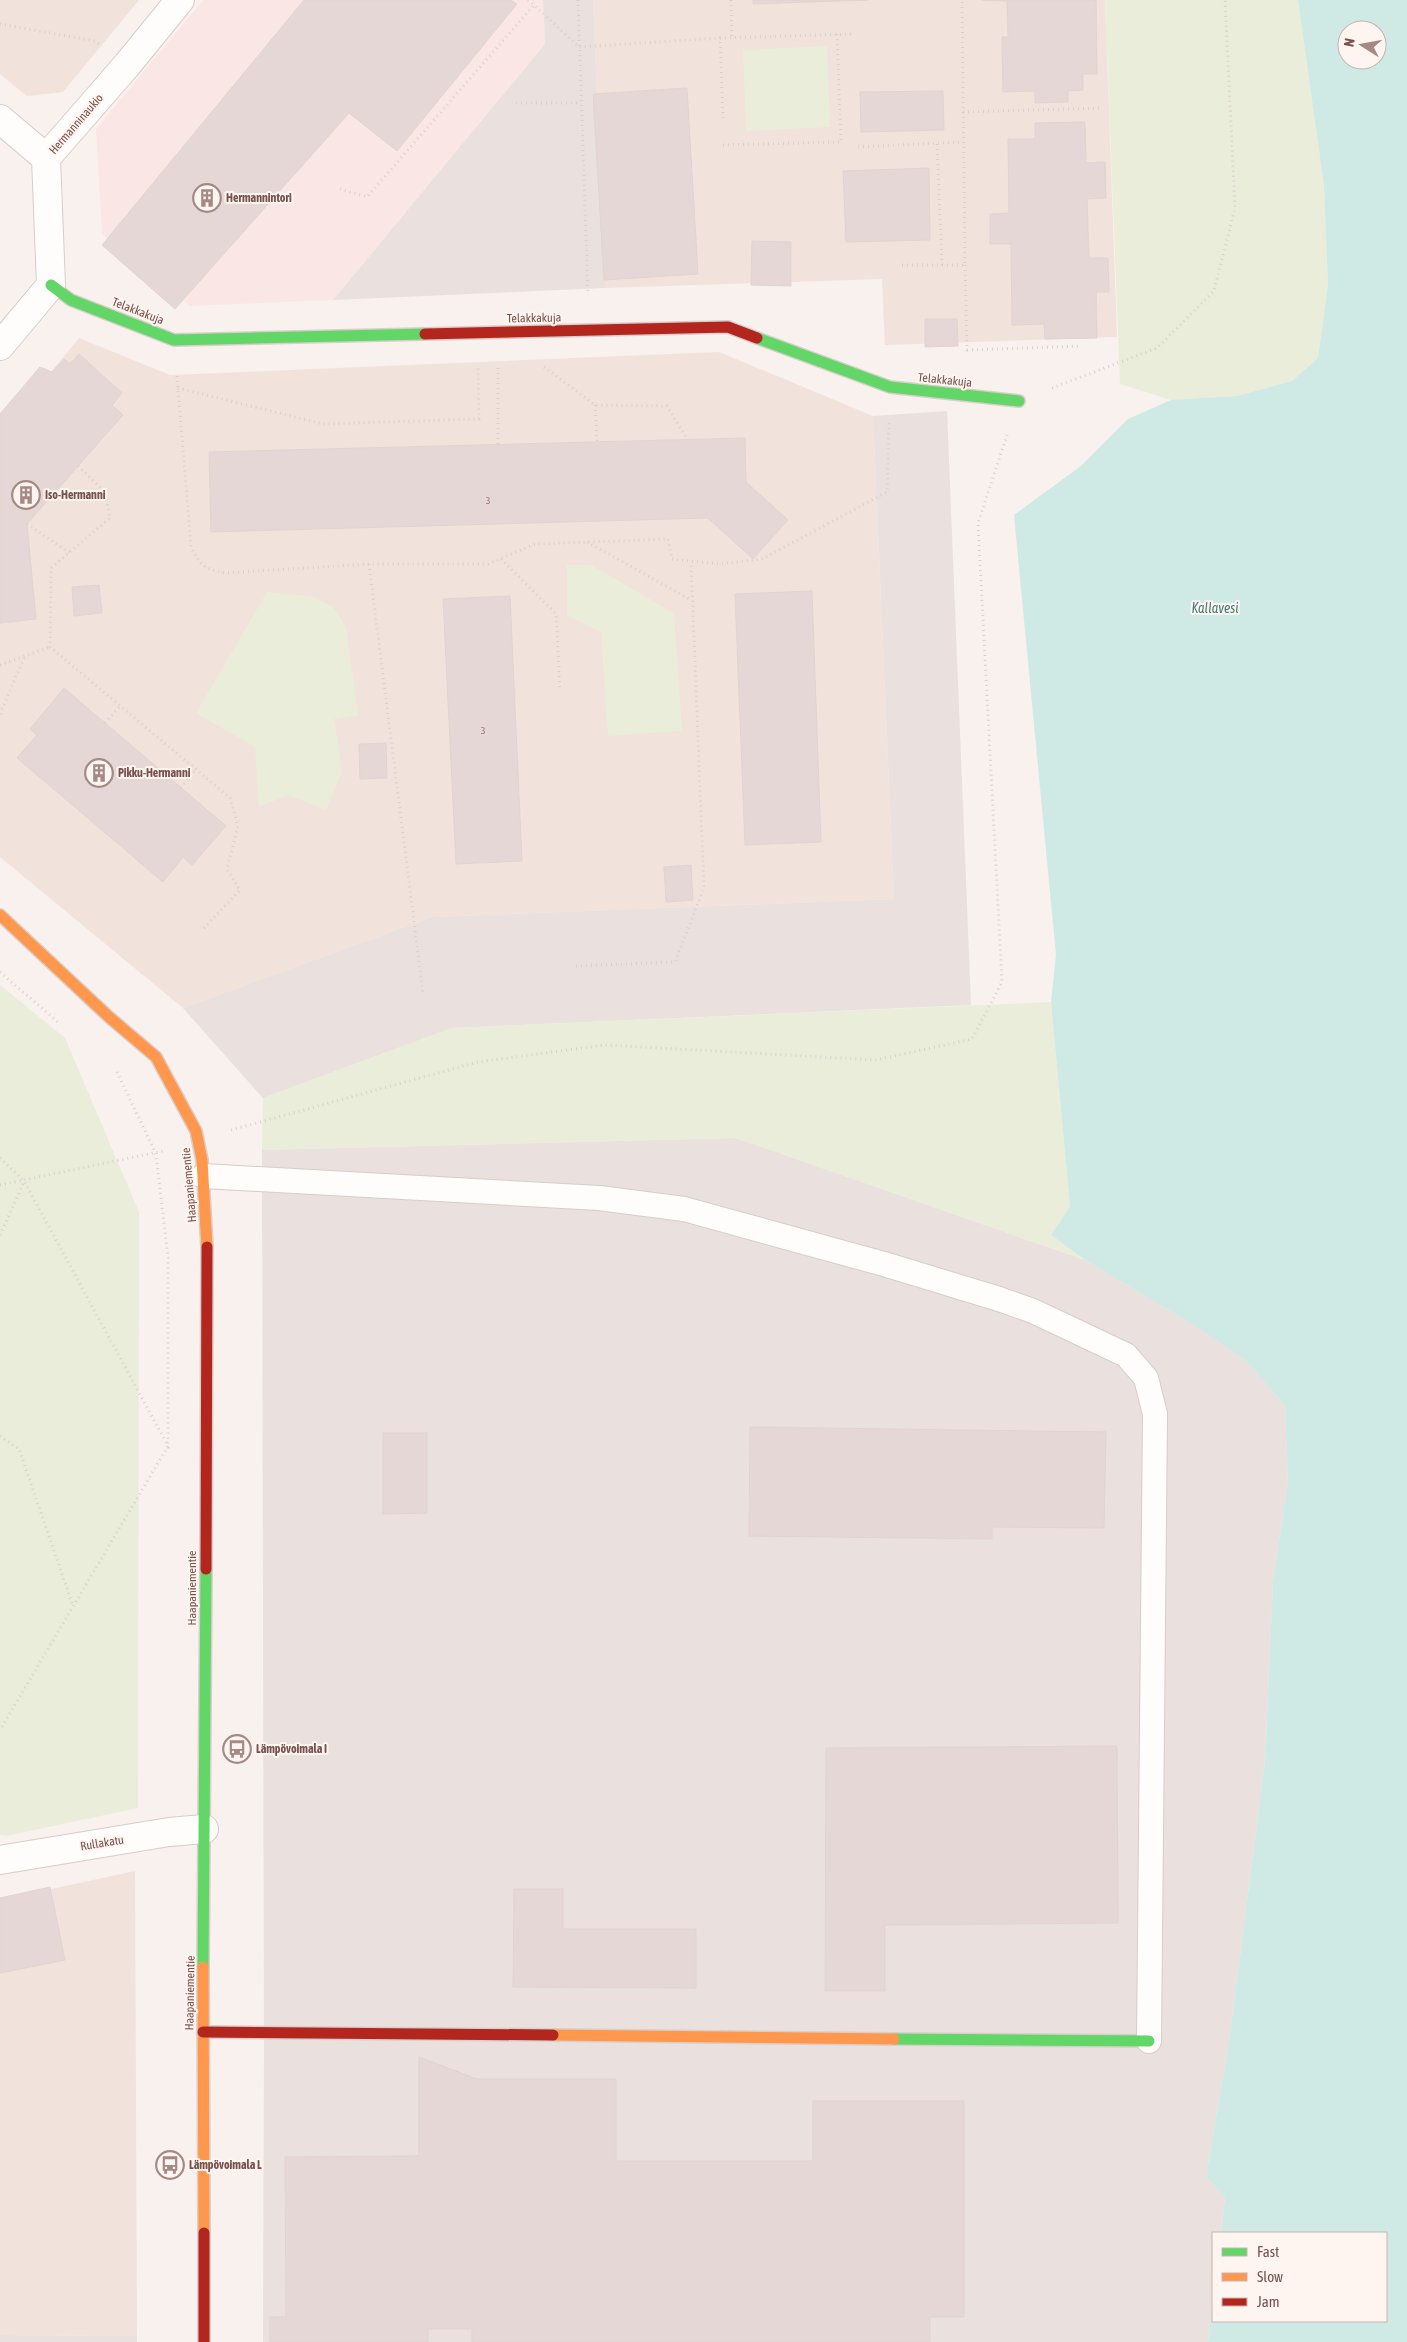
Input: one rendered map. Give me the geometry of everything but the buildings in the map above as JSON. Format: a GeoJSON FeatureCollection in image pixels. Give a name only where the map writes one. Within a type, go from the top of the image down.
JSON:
{"type":"FeatureCollection","features":[{"type":"Feature","properties":{"kind":"street","name":"Hermanninaukio"},"geometry":{"type":"LineString","coordinates":[[51,285],[46,158],[127,66],[180,0]]}},
{"type":"Feature","properties":{"kind":"street"},"geometry":{"type":"LineString","coordinates":[[0,119],[46,158]]}},
{"type":"Feature","properties":{"kind":"street","name":"Telakkakuja"},"geometry":{"type":"LineString","coordinates":[[51,285],[71,300],[174,340],[728,327],[890,387],[1019,401]]}},
{"type":"Feature","properties":{"kind":"street"},"geometry":{"type":"LineString","coordinates":[[0,346],[51,285]]}},
{"type":"Feature","properties":{"kind":"street","name":"Haapaniementie"},"geometry":{"type":"LineString","coordinates":[[0,915],[109,1017],[156,1057],[196,1131],[203,1176],[208,1255],[203,2032],[204,2342]]}},
{"type":"Feature","properties":{"kind":"street","name":"Rullakatu"},"geometry":{"type":"LineString","coordinates":[[0,1860],[169,1832],[204,1829]]}},
{"type":"Feature","properties":{"kind":"street"},"geometry":{"type":"LineString","coordinates":[[203,2032],[1149,2041]]}},
{"type":"Feature","properties":{"kind":"lane"},"geometry":{"type":"LineString","coordinates":[[203,1176],[600,1198],[684,1209],[834,1250],[999,1299],[1033,1311],[1126,1354],[1146,1378],[1156,1414],[1149,2041]]}},
{"type":"Feature","properties":{"kind":"path"},"geometry":{"type":"LineString","coordinates":[[528,0],[579,47],[732,37],[854,34]]}},
{"type":"Feature","properties":{"kind":"path"},"geometry":{"type":"LineString","coordinates":[[578,0],[589,330]]}},
{"type":"Feature","properties":{"kind":"path"},"geometry":{"type":"LineString","coordinates":[[730,0],[732,37]]}},
{"type":"Feature","properties":{"kind":"path"},"geometry":{"type":"LineString","coordinates":[[962,0],[967,350],[1082,346]]}},
{"type":"Feature","properties":{"kind":"path"},"geometry":{"type":"LineString","coordinates":[[237,1129],[478,1062],[605,1045],[876,1060],[972,1040],[1002,982],[978,523],[1019,401],[1158,348],[1214,291],[1234,208],[1225,0]]}},
{"type":"Feature","properties":{"kind":"path"},"geometry":{"type":"LineString","coordinates":[[340,189],[367,198],[534,5]]}},
{"type":"Feature","properties":{"kind":"path"},"geometry":{"type":"LineString","coordinates":[[0,24],[95,41],[127,66]]}},
{"type":"Feature","properties":{"kind":"path"},"geometry":{"type":"LineString","coordinates":[[723,145],[840,142],[837,34]]}},
{"type":"Feature","properties":{"kind":"path"},"geometry":{"type":"LineString","coordinates":[[720,38],[723,118]]}},
{"type":"Feature","properties":{"kind":"path"},"geometry":{"type":"LineString","coordinates":[[516,103],[581,103]]}},
{"type":"Feature","properties":{"kind":"path"},"geometry":{"type":"LineString","coordinates":[[963,112],[1102,108]]}},
{"type":"Feature","properties":{"kind":"path"},"geometry":{"type":"LineString","coordinates":[[858,147],[963,142]]}},
{"type":"Feature","properties":{"kind":"path"},"geometry":{"type":"LineString","coordinates":[[937,144],[942,265]]}},
{"type":"Feature","properties":{"kind":"path"},"geometry":{"type":"LineString","coordinates":[[902,266],[965,265]]}},
{"type":"Feature","properties":{"kind":"path"},"geometry":{"type":"LineString","coordinates":[[498,332],[498,445]]}},
{"type":"Feature","properties":{"kind":"path"},"geometry":{"type":"LineString","coordinates":[[178,388],[323,424],[479,419],[478,333]]}},
{"type":"Feature","properties":{"kind":"path"},"geometry":{"type":"LineString","coordinates":[[174,340],[191,547],[198,562],[211,570],[225,573],[369,564],[488,564],[535,544],[668,539],[672,559],[719,564],[762,559],[887,492],[890,387]]}},
{"type":"Feature","properties":{"kind":"path"},"geometry":{"type":"LineString","coordinates":[[543,366],[595,405],[667,406],[687,439]]}},
{"type":"Feature","properties":{"kind":"path"},"geometry":{"type":"LineString","coordinates":[[595,405],[597,442]]}},
{"type":"Feature","properties":{"kind":"path"},"geometry":{"type":"LineString","coordinates":[[50,648],[51,568],[110,518],[105,492],[78,466]]}},
{"type":"Feature","properties":{"kind":"path"},"geometry":{"type":"LineString","coordinates":[[27,524],[70,552]]}},
{"type":"Feature","properties":{"kind":"path"},"geometry":{"type":"LineString","coordinates":[[587,542],[692,600]]}},
{"type":"Feature","properties":{"kind":"path"},"geometry":{"type":"LineString","coordinates":[[501,559],[556,614],[560,690]]}},
{"type":"Feature","properties":{"kind":"path"},"geometry":{"type":"LineString","coordinates":[[576,966],[675,962],[704,888],[691,562]]}},
{"type":"Feature","properties":{"kind":"path"},"geometry":{"type":"LineString","coordinates":[[369,564],[423,993]]}},
{"type":"Feature","properties":{"kind":"path"},"geometry":{"type":"LineString","coordinates":[[0,665],[50,648]]}},
{"type":"Feature","properties":{"kind":"path"},"geometry":{"type":"LineString","coordinates":[[50,648],[230,798],[238,826],[227,869],[240,890],[202,930]]}},
{"type":"Feature","properties":{"kind":"path"},"geometry":{"type":"LineString","coordinates":[[0,714],[24,658]]}},
{"type":"Feature","properties":{"kind":"path"},"geometry":{"type":"LineString","coordinates":[[105,723],[120,706]]}},
{"type":"Feature","properties":{"kind":"path"},"geometry":{"type":"LineString","coordinates":[[181,788],[196,769]]}},
{"type":"Feature","properties":{"kind":"path"},"geometry":{"type":"LineString","coordinates":[[0,972],[66,1029]]}},
{"type":"Feature","properties":{"kind":"path"},"geometry":{"type":"LineString","coordinates":[[110,1066],[117,1073],[156,1154],[168,1258],[168,1456]]}},
{"type":"Feature","properties":{"kind":"path"},"geometry":{"type":"LineString","coordinates":[[0,1185],[156,1154]]}},
{"type":"Feature","properties":{"kind":"path"},"geometry":{"type":"LineString","coordinates":[[0,1158],[24,1181],[168,1446]]}},
{"type":"Feature","properties":{"kind":"path"},"geometry":{"type":"LineString","coordinates":[[0,1235],[24,1181]]}},
{"type":"Feature","properties":{"kind":"path"},"geometry":{"type":"LineString","coordinates":[[0,1436],[19,1449],[73,1607]]}},
{"type":"Feature","properties":{"kind":"path"},"geometry":{"type":"LineString","coordinates":[[0,1730],[168,1446]]}},
{"type":"Feature","properties":{"kind":"shaded area"},"geometry":{"type":"Polygon","coordinates":[[[0,0],[139,0],[63,92],[27,96],[0,74],[0,0]]]}},
{"type":"Feature","properties":{"kind":"shaded area"},"geometry":{"type":"Polygon","coordinates":[[[203,0],[543,0],[545,44],[333,300],[190,306],[102,234],[96,129],[203,0]]]}},
{"type":"Feature","properties":{"kind":"shaded area"},"geometry":{"type":"Polygon","coordinates":[[[543,0],[593,0],[605,288],[333,300],[545,44],[543,0]]]}},
{"type":"Feature","properties":{"kind":"shaded area"},"geometry":{"type":"Polygon","coordinates":[[[593,0],[1105,0],[1117,337],[885,345],[882,279],[605,288],[593,0]]]}},
{"type":"Feature","properties":{"kind":"shaded area"},"geometry":{"type":"Polygon","coordinates":[[[79,338],[170,375],[719,352],[873,416],[894,899],[432,917],[183,1008],[0,857],[0,434],[79,338]]]}},
{"type":"Feature","properties":{"kind":"shaded area"},"geometry":{"type":"Polygon","coordinates":[[[947,411],[971,1005],[452,1028],[263,1098],[183,1008],[432,917],[894,899],[873,416],[947,411]]]}},
{"type":"Feature","properties":{"kind":"shaded area"},"geometry":{"type":"Polygon","coordinates":[[[736,1138],[1085,1260],[1195,1326],[1245,1360],[1285,1406],[1288,1482],[1273,1581],[1265,1761],[1229,2042],[1206,2176],[1225,2198],[1221,2232],[1212,2232],[1212,2308],[1208,2342],[263,2342],[262,1150],[736,1138]]]}},
{"type":"Feature","properties":{"kind":"shaded area"},"geometry":{"type":"Polygon","coordinates":[[[135,1871],[137,2336],[0,2335],[0,1900],[135,1871]]]}},
{"type":"Feature","properties":{"kind":"shaded area"},"geometry":{"type":"Polygon","coordinates":[[[0,2335],[137,2336],[137,2342],[0,2342],[0,2335]]]}},
{"type":"Feature","properties":{"kind":"green space"},"geometry":{"type":"Polygon","coordinates":[[[1105,0],[1298,0],[1324,186],[1328,285],[1318,358],[1292,381],[1237,396],[1171,400],[1120,384],[1105,0]]]}},
{"type":"Feature","properties":{"kind":"green space"},"geometry":{"type":"Polygon","coordinates":[[[827,46],[830,127],[746,131],[743,50],[827,46]]]}},
{"type":"Feature","properties":{"kind":"green space"},"geometry":{"type":"Polygon","coordinates":[[[567,565],[591,565],[674,613],[682,731],[608,736],[601,632],[567,615],[567,565]]]}},
{"type":"Feature","properties":{"kind":"green space"},"geometry":{"type":"Polygon","coordinates":[[[267,592],[311,596],[333,607],[346,627],[358,715],[334,719],[342,771],[326,810],[288,795],[259,807],[255,747],[196,713],[267,592]]]}},
{"type":"Feature","properties":{"kind":"green space"},"geometry":{"type":"Polygon","coordinates":[[[0,985],[65,1038],[139,1212],[138,1808],[6,1836],[0,1835],[0,985]]]}},
{"type":"Feature","properties":{"kind":"green space"},"geometry":{"type":"Polygon","coordinates":[[[1051,1002],[1070,1206],[1051,1235],[1085,1260],[736,1138],[262,1150],[263,1098],[452,1028],[1051,1002]]]}},
{"type":"Feature","properties":{"kind":"water","name":"Kallavesi"},"geometry":{"type":"Polygon","coordinates":[[[1298,0],[1407,0],[1407,2342],[1208,2342],[1212,2308],[1212,2322],[1387,2322],[1387,2232],[1221,2232],[1225,2198],[1206,2176],[1229,2042],[1265,1761],[1273,1581],[1288,1482],[1285,1406],[1245,1360],[1195,1326],[1085,1260],[1051,1235],[1070,1206],[1051,1002],[1056,955],[1014,515],[1081,466],[1128,419],[1171,400],[1237,396],[1292,381],[1318,358],[1328,285],[1324,186],[1298,0]]]}},
{"type":"Feature","properties":{"kind":"traffic: fast"},"geometry":{"type":"LineString","coordinates":[[51,285],[71,300],[174,340],[425,334]]}},
{"type":"Feature","properties":{"kind":"traffic: fast"},"geometry":{"type":"LineString","coordinates":[[757,338],[890,387],[1019,401]]}},
{"type":"Feature","properties":{"kind":"traffic: fast"},"geometry":{"type":"LineString","coordinates":[[203,1967],[206,1569]]}},
{"type":"Feature","properties":{"kind":"traffic: fast"},"geometry":{"type":"LineString","coordinates":[[894,2039],[1149,2041]]}},
{"type":"Feature","properties":{"kind":"traffic: slow"},"geometry":{"type":"LineString","coordinates":[[0,915],[109,1017],[156,1057],[196,1131],[202,1160],[207,1247]]}},
{"type":"Feature","properties":{"kind":"traffic: slow"},"geometry":{"type":"LineString","coordinates":[[203,1967],[204,2233]]}},
{"type":"Feature","properties":{"kind":"traffic: slow"},"geometry":{"type":"LineString","coordinates":[[553,2035],[894,2039]]}},
{"type":"Feature","properties":{"kind":"traffic: jam"},"geometry":{"type":"LineString","coordinates":[[425,334],[728,327],[757,338]]}},
{"type":"Feature","properties":{"kind":"traffic: jam"},"geometry":{"type":"LineString","coordinates":[[206,1569],[207,1247]]}},
{"type":"Feature","properties":{"kind":"traffic: jam"},"geometry":{"type":"LineString","coordinates":[[203,2032],[553,2035]]}},
{"type":"Feature","properties":{"kind":"traffic: jam"},"geometry":{"type":"LineString","coordinates":[[204,2233],[204,2342]]}},
{"type":"Feature","properties":{"kind":"place","name":"Hermannintori"},"geometry":{"type":"Point","coordinates":[207,198]}},
{"type":"Feature","properties":{"kind":"place","name":"Iso-Hermanni"},"geometry":{"type":"Point","coordinates":[26,495]}},
{"type":"Feature","properties":{"kind":"place","name":"Pikku-Hermanni"},"geometry":{"type":"Point","coordinates":[99,773]}},
{"type":"Feature","properties":{"kind":"place","name":"Lämpövoimala I"},"geometry":{"type":"Point","coordinates":[237,1749]}},
{"type":"Feature","properties":{"kind":"place","name":"Lämpövoimala L"},"geometry":{"type":"Point","coordinates":[170,2165]}}]}
